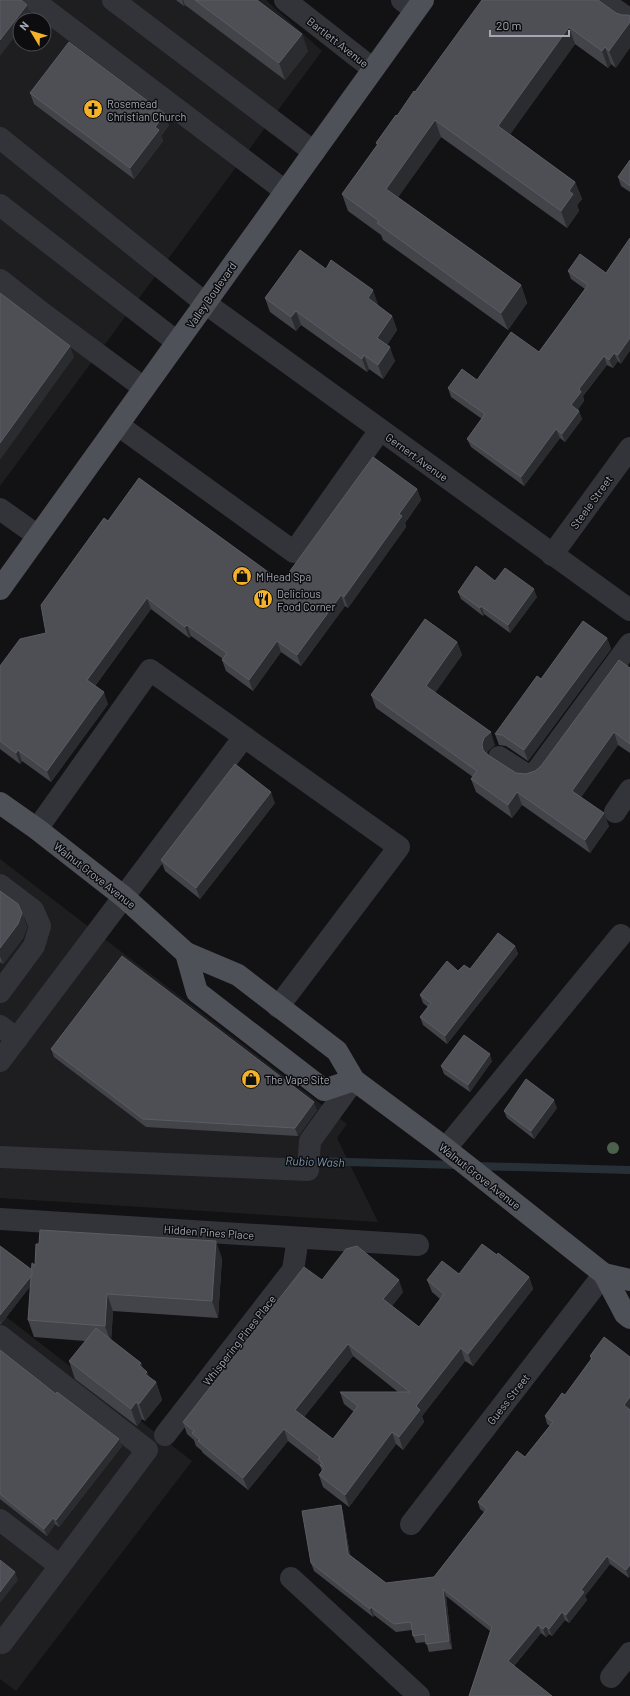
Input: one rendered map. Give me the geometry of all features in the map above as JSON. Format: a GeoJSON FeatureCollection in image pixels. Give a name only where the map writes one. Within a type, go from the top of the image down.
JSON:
{"type":"FeatureCollection","features":[{"type":"Feature","properties":{"kind":"main road","name":"Valley Boulevard"},"geometry":{"type":"LineString","coordinates":[[4,576],[38,536],[314,152],[373,69],[413,3]]}},
{"type":"Feature","properties":{"kind":"main road","name":"Walnut Grove Avenue"},"geometry":{"type":"LineString","coordinates":[[0,803],[37,829],[124,897],[186,953],[238,975],[337,1051],[354,1080],[441,1145],[604,1274],[625,1314],[630,1318]]}},
{"type":"Feature","properties":{"kind":"main road"},"geometry":{"type":"LineString","coordinates":[[186,953],[197,992],[324,1090],[354,1080]]}},
{"type":"Feature","properties":{"kind":"main road","name":"Walnut Grove Avenue"},"geometry":{"type":"LineString","coordinates":[[604,1274],[630,1280]]}},
{"type":"Feature","properties":{"kind":"street"},"geometry":{"type":"LineString","coordinates":[[33,0],[285,191]]}},
{"type":"Feature","properties":{"kind":"street"},"geometry":{"type":"LineString","coordinates":[[112,0],[314,152]]}},
{"type":"Feature","properties":{"kind":"street","name":"Bartlett Avenue"},"geometry":{"type":"LineString","coordinates":[[285,0],[373,69]]}},
{"type":"Feature","properties":{"kind":"street"},"geometry":{"type":"LineString","coordinates":[[602,0],[630,20]]}},
{"type":"Feature","properties":{"kind":"street","name":"Gernert Avenue"},"geometry":{"type":"LineString","coordinates":[[0,138],[205,303],[630,610]]}},
{"type":"Feature","properties":{"kind":"street"},"geometry":{"type":"LineString","coordinates":[[0,206],[177,342]]}},
{"type":"Feature","properties":{"kind":"street"},"geometry":{"type":"LineString","coordinates":[[0,280],[144,388]]}},
{"type":"Feature","properties":{"kind":"street"},"geometry":{"type":"LineString","coordinates":[[118,425],[294,552],[380,430]]}},
{"type":"Feature","properties":{"kind":"street","name":"Steele Street"},"geometry":{"type":"LineString","coordinates":[[552,555],[630,448]]}},
{"type":"Feature","properties":{"kind":"street"},"geometry":{"type":"LineString","coordinates":[[0,509],[38,536]]}},
{"type":"Feature","properties":{"kind":"street"},"geometry":{"type":"LineString","coordinates":[[499,757],[527,775],[536,772],[630,644]]}},
{"type":"Feature","properties":{"kind":"street"},"geometry":{"type":"LineString","coordinates":[[37,829],[150,670],[399,847],[278,1007]]}},
{"type":"Feature","properties":{"kind":"street"},"geometry":{"type":"LineString","coordinates":[[0,1061],[8,1032],[124,897],[244,736]]}},
{"type":"Feature","properties":{"kind":"street"},"geometry":{"type":"LineString","coordinates":[[615,812],[630,790]]}},
{"type":"Feature","properties":{"kind":"street"},"geometry":{"type":"LineString","coordinates":[[0,885],[33,910],[40,926],[34,946],[0,992]]}},
{"type":"Feature","properties":{"kind":"street"},"geometry":{"type":"LineString","coordinates":[[441,1145],[621,935]]}},
{"type":"Feature","properties":{"kind":"street"},"geometry":{"type":"LineString","coordinates":[[0,1157],[308,1170],[310,1141],[354,1080]]}},
{"type":"Feature","properties":{"kind":"street","name":"Hidden Pines Place"},"geometry":{"type":"LineString","coordinates":[[0,1219],[418,1245]]}},
{"type":"Feature","properties":{"kind":"street","name":"Whispering Pines Place"},"geometry":{"type":"LineString","coordinates":[[165,1435],[293,1270],[298,1238]]}},
{"type":"Feature","properties":{"kind":"street","name":"Guess Street"},"geometry":{"type":"LineString","coordinates":[[411,1524],[604,1274]]}},
{"type":"Feature","properties":{"kind":"street"},"geometry":{"type":"LineString","coordinates":[[0,1336],[147,1450],[2,1643]]}},
{"type":"Feature","properties":{"kind":"street"},"geometry":{"type":"LineString","coordinates":[[0,1520],[60,1566]]}},
{"type":"Feature","properties":{"kind":"street"},"geometry":{"type":"LineString","coordinates":[[291,1578],[419,1696]]}},
{"type":"Feature","properties":{"kind":"street"},"geometry":{"type":"LineString","coordinates":[[611,1677],[630,1653]]}},
{"type":"Feature","properties":{"kind":"shaded area"},"geometry":{"type":"Polygon","coordinates":[[[0,0],[266,0],[322,51],[0,486],[0,0]]]}},
{"type":"Feature","properties":{"kind":"shaded area"},"geometry":{"type":"Polygon","coordinates":[[[0,859],[347,1124],[337,1138],[378,1222],[0,1198],[0,859]]]}},
{"type":"Feature","properties":{"kind":"shaded area"},"geometry":{"type":"Polygon","coordinates":[[[0,1312],[192,1461],[16,1691],[0,1679],[0,1312]]]}},
{"type":"Feature","properties":{"kind":"building"},"geometry":{"type":"Polygon","coordinates":[[[0,0],[21,0],[27,5],[22,12],[12,12],[12,24],[0,40],[0,0]]]}},
{"type":"Feature","properties":{"kind":"building"},"geometry":{"type":"Polygon","coordinates":[[[195,0],[257,0],[302,34],[279,63],[195,0]]]}},
{"type":"Feature","properties":{"kind":"building"},"geometry":{"type":"Polygon","coordinates":[[[482,0],[598,0],[616,13],[630,16],[630,22],[609,51],[605,47],[602,51],[569,27],[498,126],[575,182],[569,191],[573,194],[561,211],[435,120],[386,189],[521,285],[501,313],[377,223],[379,221],[342,194],[378,144],[376,143],[396,115],[397,116],[414,91],[415,92],[482,0]]]}},
{"type":"Feature","properties":{"kind":"building"},"geometry":{"type":"Polygon","coordinates":[[[69,42],[165,114],[155,127],[159,130],[130,168],[30,93],[69,42]]]}},
{"type":"Feature","properties":{"kind":"building"},"geometry":{"type":"Polygon","coordinates":[[[630,160],[630,186],[618,177],[630,160]]]}},
{"type":"Feature","properties":{"kind":"building"},"geometry":{"type":"Polygon","coordinates":[[[630,238],[630,338],[618,355],[614,353],[609,360],[604,356],[579,389],[581,392],[571,405],[579,411],[562,434],[556,429],[521,477],[467,439],[485,414],[448,388],[462,369],[477,380],[511,332],[539,352],[588,285],[568,271],[580,254],[606,273],[630,238]]]}},
{"type":"Feature","properties":{"kind":"building"},"geometry":{"type":"Polygon","coordinates":[[[300,250],[326,269],[331,260],[373,290],[368,298],[392,316],[377,338],[390,347],[378,365],[364,355],[362,359],[296,311],[291,317],[265,298],[300,250]]]}},
{"type":"Feature","properties":{"kind":"building"},"geometry":{"type":"Polygon","coordinates":[[[0,293],[70,346],[0,443],[0,293]]]}},
{"type":"Feature","properties":{"kind":"building"},"geometry":{"type":"Polygon","coordinates":[[[373,457],[417,489],[399,514],[402,516],[344,597],[341,595],[297,655],[277,641],[249,680],[222,660],[227,653],[187,625],[185,627],[147,598],[87,680],[104,692],[47,771],[18,750],[16,753],[0,741],[0,666],[20,639],[46,633],[41,605],[104,518],[108,521],[139,478],[282,582],[373,457]]]}},
{"type":"Feature","properties":{"kind":"building"},"geometry":{"type":"Polygon","coordinates":[[[476,566],[495,581],[505,568],[534,589],[508,625],[481,606],[480,608],[458,592],[476,566]]]}},
{"type":"Feature","properties":{"kind":"building"},"geometry":{"type":"Polygon","coordinates":[[[425,619],[457,642],[426,686],[491,732],[484,738],[482,744],[483,750],[488,755],[516,773],[526,774],[535,771],[541,766],[619,660],[630,668],[630,744],[614,732],[572,791],[604,813],[585,840],[517,792],[508,805],[471,779],[477,771],[371,695],[425,619]]]}},
{"type":"Feature","properties":{"kind":"building"},"geometry":{"type":"Polygon","coordinates":[[[583,621],[607,638],[524,750],[502,735],[495,734],[537,676],[541,679],[583,621]]]}},
{"type":"Feature","properties":{"kind":"building"},"geometry":{"type":"Polygon","coordinates":[[[235,764],[271,792],[196,888],[161,860],[235,764]]]}},
{"type":"Feature","properties":{"kind":"building"},"geometry":{"type":"Polygon","coordinates":[[[0,891],[18,904],[22,913],[18,924],[0,948],[0,891]]]}},
{"type":"Feature","properties":{"kind":"building"},"geometry":{"type":"Polygon","coordinates":[[[498,933],[515,946],[445,1036],[420,1017],[431,1003],[420,995],[447,961],[458,971],[464,965],[470,969],[498,933]]]}},
{"type":"Feature","properties":{"kind":"building"},"geometry":{"type":"Polygon","coordinates":[[[122,956],[314,1102],[295,1128],[143,1119],[51,1049],[122,956]]]}},
{"type":"Feature","properties":{"kind":"building"},"geometry":{"type":"Polygon","coordinates":[[[464,1035],[490,1054],[468,1085],[441,1066],[464,1035]]]}},
{"type":"Feature","properties":{"kind":"building"},"geometry":{"type":"Polygon","coordinates":[[[526,1079],[554,1100],[531,1131],[504,1111],[526,1079]]]}},
{"type":"Feature","properties":{"kind":"building"},"geometry":{"type":"Polygon","coordinates":[[[40,1230],[216,1241],[212,1301],[107,1294],[105,1326],[28,1320],[32,1263],[35,1265],[36,1244],[39,1244],[40,1230]]]}},
{"type":"Feature","properties":{"kind":"building"},"geometry":{"type":"Polygon","coordinates":[[[482,1244],[497,1255],[498,1253],[529,1277],[468,1354],[461,1348],[416,1406],[420,1410],[399,1437],[392,1432],[345,1495],[319,1475],[324,1468],[320,1465],[322,1463],[318,1459],[320,1457],[284,1429],[243,1478],[198,1441],[200,1440],[192,1433],[194,1431],[183,1422],[304,1267],[322,1280],[346,1249],[357,1246],[399,1280],[383,1299],[419,1327],[444,1294],[427,1280],[442,1261],[459,1274],[482,1244]],[[348,1344],[295,1410],[333,1439],[358,1406],[340,1392],[410,1392],[348,1344]]]}},
{"type":"Feature","properties":{"kind":"building"},"geometry":{"type":"Polygon","coordinates":[[[0,1246],[32,1270],[32,1275],[0,1315],[0,1246]]]}},
{"type":"Feature","properties":{"kind":"building"},"geometry":{"type":"Polygon","coordinates":[[[96,1328],[141,1363],[139,1365],[147,1372],[145,1374],[156,1382],[139,1404],[136,1402],[131,1409],[69,1361],[96,1328]]]}},
{"type":"Feature","properties":{"kind":"building"},"geometry":{"type":"Polygon","coordinates":[[[604,1337],[630,1357],[630,1397],[624,1405],[630,1410],[630,1565],[626,1570],[607,1556],[581,1590],[584,1592],[566,1615],[562,1612],[549,1629],[546,1626],[543,1629],[538,1625],[508,1661],[552,1696],[469,1696],[492,1627],[443,1589],[449,1641],[426,1644],[425,1634],[413,1636],[411,1622],[394,1624],[371,1607],[370,1609],[311,1563],[302,1511],[341,1505],[348,1554],[386,1583],[434,1577],[487,1509],[478,1502],[517,1451],[525,1457],[553,1422],[545,1416],[562,1393],[565,1395],[592,1358],[590,1356],[604,1337]]]}},
{"type":"Feature","properties":{"kind":"building"},"geometry":{"type":"Polygon","coordinates":[[[0,1350],[56,1394],[57,1392],[119,1439],[56,1520],[53,1518],[44,1529],[0,1494],[0,1350]]]}},
{"type":"Feature","properties":{"kind":"building"},"geometry":{"type":"Polygon","coordinates":[[[0,1560],[15,1572],[0,1592],[0,1560]]]}},
{"type":"Feature","properties":{"kind":"waterway","name":"Rubio Wash"},"geometry":{"type":"LineString","coordinates":[[309,1161],[459,1165]]}},
{"type":"Feature","properties":{"kind":"waterway","name":"Rubio Wash"},"geometry":{"type":"LineString","coordinates":[[475,1166],[630,1170]]}},
{"type":"Feature","properties":{"kind":"place","name":"Rosemead Christian Church"},"geometry":{"type":"Point","coordinates":[93,109]}},
{"type":"Feature","properties":{"kind":"place","name":"M Head Spa"},"geometry":{"type":"Point","coordinates":[242,576]}},
{"type":"Feature","properties":{"kind":"place","name":"Delicious Food Corner"},"geometry":{"type":"Point","coordinates":[263,599]}},
{"type":"Feature","properties":{"kind":"place","name":"The Vape Site"},"geometry":{"type":"Point","coordinates":[251,1079]}}]}
